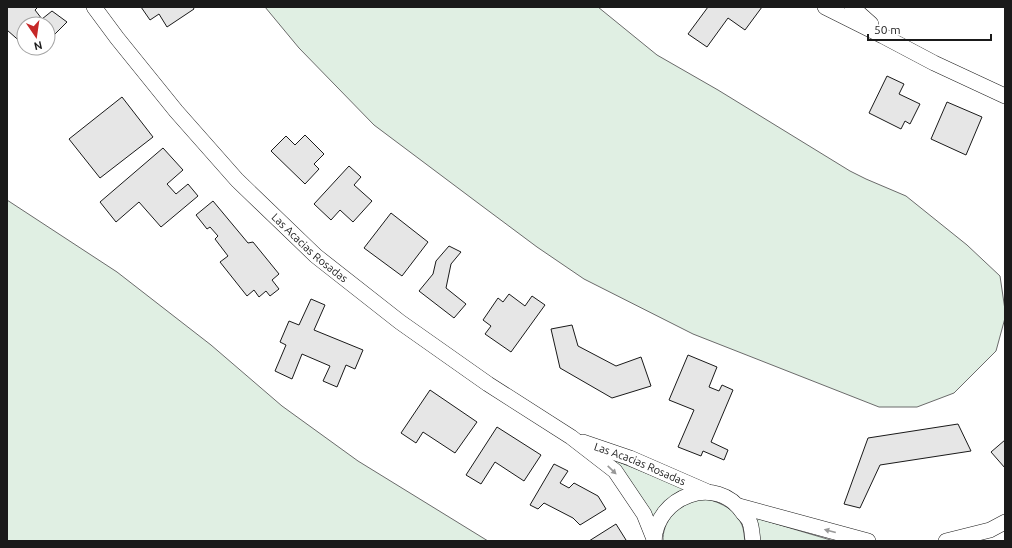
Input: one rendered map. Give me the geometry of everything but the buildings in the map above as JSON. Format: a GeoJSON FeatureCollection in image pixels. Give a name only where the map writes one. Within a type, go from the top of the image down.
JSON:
{"type":"FeatureCollection","features":[{"type":"Feature","properties":{"kind":"street","name":"Las Acacias Rosadas"},"geometry":{"type":"LineString","coordinates":[[94,7],[176,111],[232,174],[316,256],[400,322],[488,384],[571,437],[615,471],[644,514],[654,540]]}},
{"type":"Feature","properties":{"kind":"street"},"geometry":{"type":"LineString","coordinates":[[825,7],[934,63],[1005,96]]}},
{"type":"Feature","properties":{"kind":"street"},"geometry":{"type":"LineString","coordinates":[[852,7],[883,36]]}},
{"type":"Feature","properties":{"kind":"street","name":"Las Acacias Rosadas"},"geometry":{"type":"LineString","coordinates":[[571,437],[630,458],[708,492],[725,496],[739,506]]}},
{"type":"Feature","properties":{"kind":"street"},"geometry":{"type":"LineString","coordinates":[[654,540],[659,523],[667,510],[679,499],[693,493],[708,492]]}},
{"type":"Feature","properties":{"kind":"street"},"geometry":{"type":"LineString","coordinates":[[739,506],[750,522],[753,541]]}},
{"type":"Feature","properties":{"kind":"street"},"geometry":{"type":"LineString","coordinates":[[739,506],[868,541]]}},
{"type":"Feature","properties":{"kind":"street"},"geometry":{"type":"LineString","coordinates":[[946,541],[990,530],[1005,522]]}},
{"type":"Feature","properties":{"kind":"green space"},"geometry":{"type":"Polygon","coordinates":[[[265,7],[598,7],[657,55],[718,90],[850,171],[906,196],[967,245],[1000,276],[1005,318],[996,351],[954,393],[917,407],[879,407],[693,334],[584,279],[537,247],[374,125],[299,48],[265,7]]]}},
{"type":"Feature","properties":{"kind":"green space"},"geometry":{"type":"Polygon","coordinates":[[[7,200],[117,272],[211,345],[282,406],[358,461],[488,541],[7,541],[7,200]]]}},
{"type":"Feature","properties":{"kind":"green space"},"geometry":{"type":"Polygon","coordinates":[[[609,458],[683,488],[683,492],[651,520],[609,458]]]}},
{"type":"Feature","properties":{"kind":"green space"},"geometry":{"type":"Polygon","coordinates":[[[707,499],[723,505],[736,515],[743,527],[745,541],[663,541],[665,528],[676,510],[688,502],[707,499]]]}},
{"type":"Feature","properties":{"kind":"green space"},"geometry":{"type":"Polygon","coordinates":[[[753,517],[834,541],[758,541],[753,517]]]}}]}
